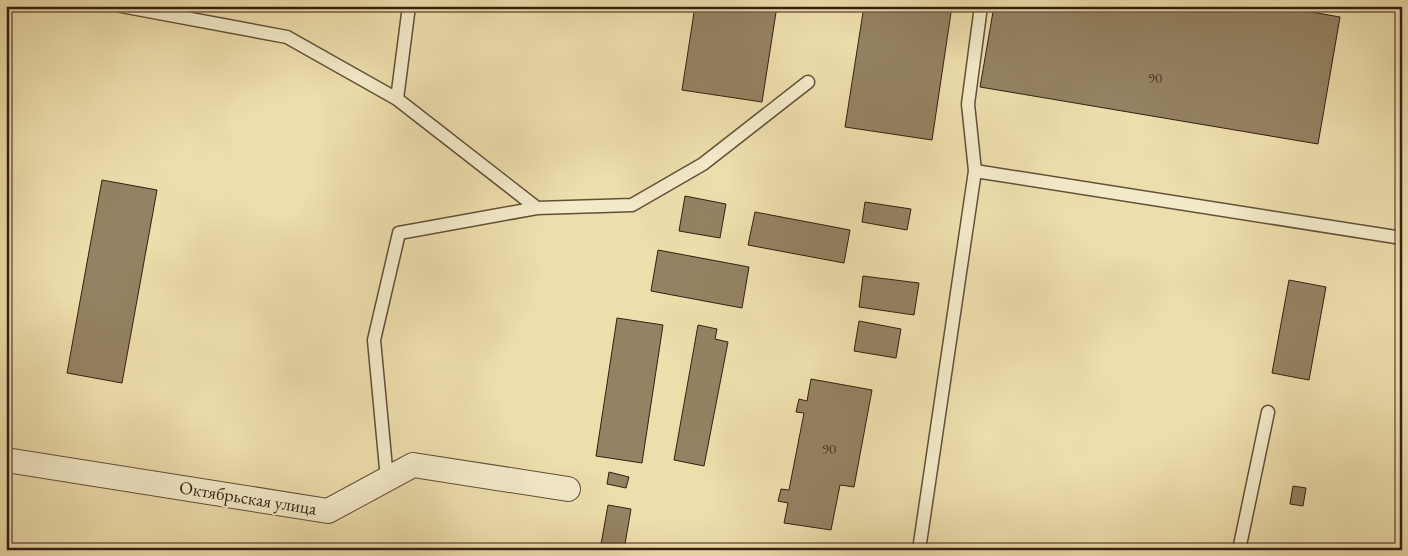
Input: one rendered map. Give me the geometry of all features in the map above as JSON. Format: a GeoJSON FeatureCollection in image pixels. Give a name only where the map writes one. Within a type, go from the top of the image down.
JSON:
{"type":"FeatureCollection","features":[{"type":"Feature","properties":{"kind":"street","name":"Октябрьская улица"},"geometry":{"type":"LineString","coordinates":[[6,460],[328,511],[413,465],[568,489]]}},
{"type":"Feature","properties":{"kind":"lane"},"geometry":{"type":"LineString","coordinates":[[121,6],[287,37],[397,100],[537,208]]}},
{"type":"Feature","properties":{"kind":"lane"},"geometry":{"type":"LineString","coordinates":[[397,100],[409,6]]}},
{"type":"Feature","properties":{"kind":"lane"},"geometry":{"type":"LineString","coordinates":[[919,550],[975,171],[968,104],[981,6]]}},
{"type":"Feature","properties":{"kind":"lane"},"geometry":{"type":"LineString","coordinates":[[387,479],[374,340],[399,233],[537,208],[632,205],[703,164],[808,82]]}},
{"type":"Feature","properties":{"kind":"lane"},"geometry":{"type":"LineString","coordinates":[[975,171],[1402,238]]}},
{"type":"Feature","properties":{"kind":"lane"},"geometry":{"type":"LineString","coordinates":[[1239,550],[1268,412]]}},
{"type":"Feature","properties":{"kind":"building"},"geometry":{"type":"Polygon","coordinates":[[[695,6],[777,6],[762,102],[682,90],[695,6]]]}},
{"type":"Feature","properties":{"kind":"building"},"geometry":{"type":"Polygon","coordinates":[[[864,6],[952,6],[932,140],[845,127],[864,6]]]}},
{"type":"Feature","properties":{"kind":"building"},"geometry":{"type":"Polygon","coordinates":[[[994,6],[1277,6],[1340,17],[1318,144],[980,87],[994,6]]]}},
{"type":"Feature","properties":{"kind":"building"},"geometry":{"type":"Polygon","coordinates":[[[1301,6],[1309,6],[1308,11],[1300,10],[1301,6]]]}},
{"type":"Feature","properties":{"kind":"building"},"geometry":{"type":"Polygon","coordinates":[[[102,180],[157,190],[122,383],[67,373],[102,180]]]}},
{"type":"Feature","properties":{"kind":"building"},"geometry":{"type":"Polygon","coordinates":[[[685,196],[726,204],[720,238],[679,231],[685,196]]]}},
{"type":"Feature","properties":{"kind":"building"},"geometry":{"type":"Polygon","coordinates":[[[865,202],[911,209],[907,230],[862,222],[865,202]]]}},
{"type":"Feature","properties":{"kind":"building"},"geometry":{"type":"Polygon","coordinates":[[[755,212],[850,230],[844,263],[748,245],[755,212]]]}},
{"type":"Feature","properties":{"kind":"building"},"geometry":{"type":"Polygon","coordinates":[[[658,250],[749,267],[742,308],[651,291],[658,250]]]}},
{"type":"Feature","properties":{"kind":"building"},"geometry":{"type":"Polygon","coordinates":[[[863,276],[919,283],[914,315],[859,307],[863,276]]]}},
{"type":"Feature","properties":{"kind":"building"},"geometry":{"type":"Polygon","coordinates":[[[1289,280],[1326,287],[1309,380],[1272,373],[1289,280]]]}},
{"type":"Feature","properties":{"kind":"building"},"geometry":{"type":"Polygon","coordinates":[[[617,318],[663,325],[642,463],[596,456],[617,318]]]}},
{"type":"Feature","properties":{"kind":"building"},"geometry":{"type":"Polygon","coordinates":[[[859,321],[901,329],[896,358],[854,351],[859,321]]]}},
{"type":"Feature","properties":{"kind":"building"},"geometry":{"type":"Polygon","coordinates":[[[698,325],[717,329],[715,339],[728,342],[704,466],[674,460],[698,325]]]}},
{"type":"Feature","properties":{"kind":"building"},"geometry":{"type":"Polygon","coordinates":[[[811,379],[872,390],[854,487],[840,485],[831,530],[784,523],[788,503],[778,501],[781,489],[789,490],[804,413],[796,412],[799,399],[807,401],[811,379]]]}},
{"type":"Feature","properties":{"kind":"building"},"geometry":{"type":"Polygon","coordinates":[[[609,472],[629,477],[626,488],[607,484],[609,472]]]}},
{"type":"Feature","properties":{"kind":"building"},"geometry":{"type":"Polygon","coordinates":[[[1293,486],[1306,488],[1303,506],[1290,504],[1293,486]]]}},
{"type":"Feature","properties":{"kind":"building"},"geometry":{"type":"Polygon","coordinates":[[[608,505],[631,509],[624,550],[600,550],[608,505]]]}}]}
